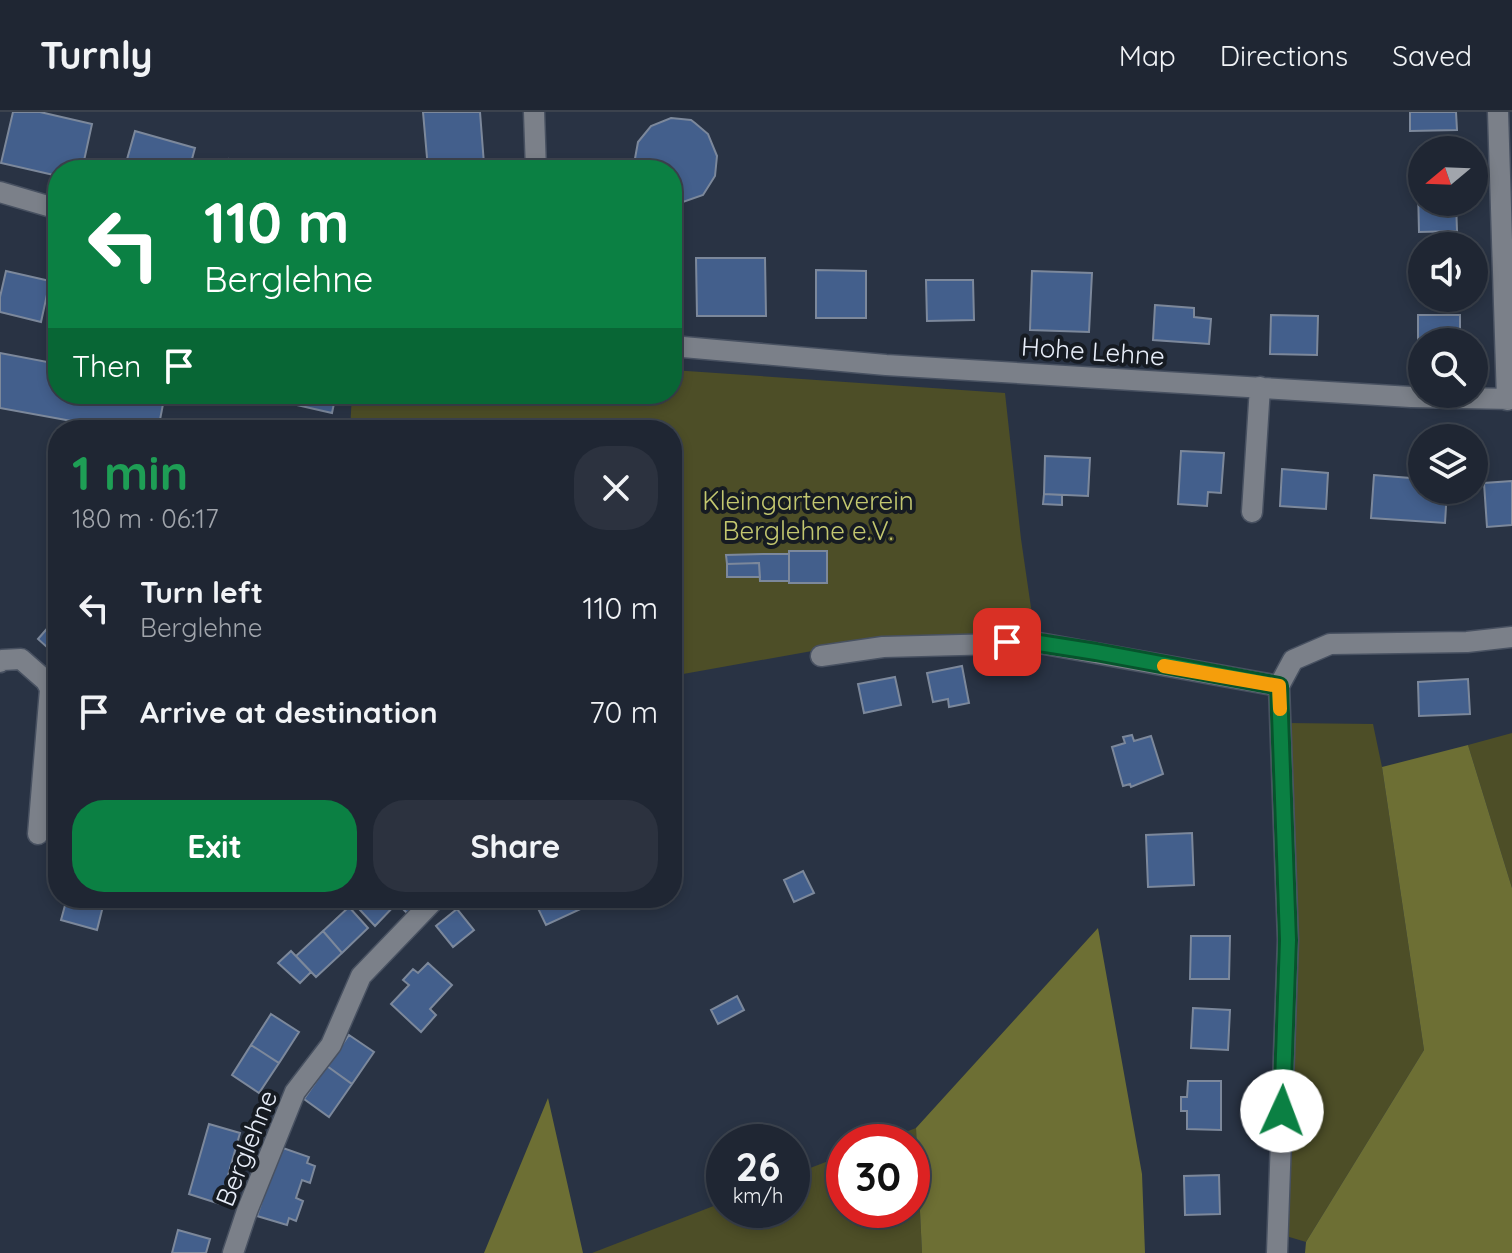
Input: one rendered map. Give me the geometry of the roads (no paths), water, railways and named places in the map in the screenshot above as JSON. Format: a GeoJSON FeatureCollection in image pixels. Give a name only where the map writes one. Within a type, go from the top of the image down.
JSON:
{"type":"FeatureCollection","features":[{"type":"Feature","properties":{"kind":"street"},"geometry":{"type":"LineString","coordinates":[[534,112],[536,160]]}},
{"type":"Feature","properties":{"kind":"street"},"geometry":{"type":"LineString","coordinates":[[1498,112],[1510,399]]}},
{"type":"Feature","properties":{"kind":"street"},"geometry":{"type":"LineString","coordinates":[[0,192],[48,206]]}},
{"type":"Feature","properties":{"kind":"street","name":"Hohe Lehne"},"geometry":{"type":"LineString","coordinates":[[682,347],[886,365],[1510,399]]}},
{"type":"Feature","properties":{"kind":"street"},"geometry":{"type":"LineString","coordinates":[[1252,512],[1260,387]]}},
{"type":"Feature","properties":{"kind":"street"},"geometry":{"type":"LineString","coordinates":[[1277,1253],[1288,940],[1279,686],[1293,660],[1330,644],[1467,642],[1512,637]]}},
{"type":"Feature","properties":{"kind":"street"},"geometry":{"type":"LineString","coordinates":[[821,656],[883,647],[1039,643],[1279,686]]}},
{"type":"Feature","properties":{"kind":"street"},"geometry":{"type":"LineString","coordinates":[[0,662],[21,659],[48,685]]}},
{"type":"Feature","properties":{"kind":"street"},"geometry":{"type":"LineString","coordinates":[[38,834],[48,713]]}},
{"type":"Feature","properties":{"kind":"street","name":"Berglehne"},"geometry":{"type":"LineString","coordinates":[[233,1253],[295,1092],[331,1045],[361,976],[427,908]]}},
{"type":"Feature","properties":{"kind":"park label","name":"Kleingartenverein Berglehne e.V."},"geometry":{"type":"Point","coordinates":[808,515]}}]}
